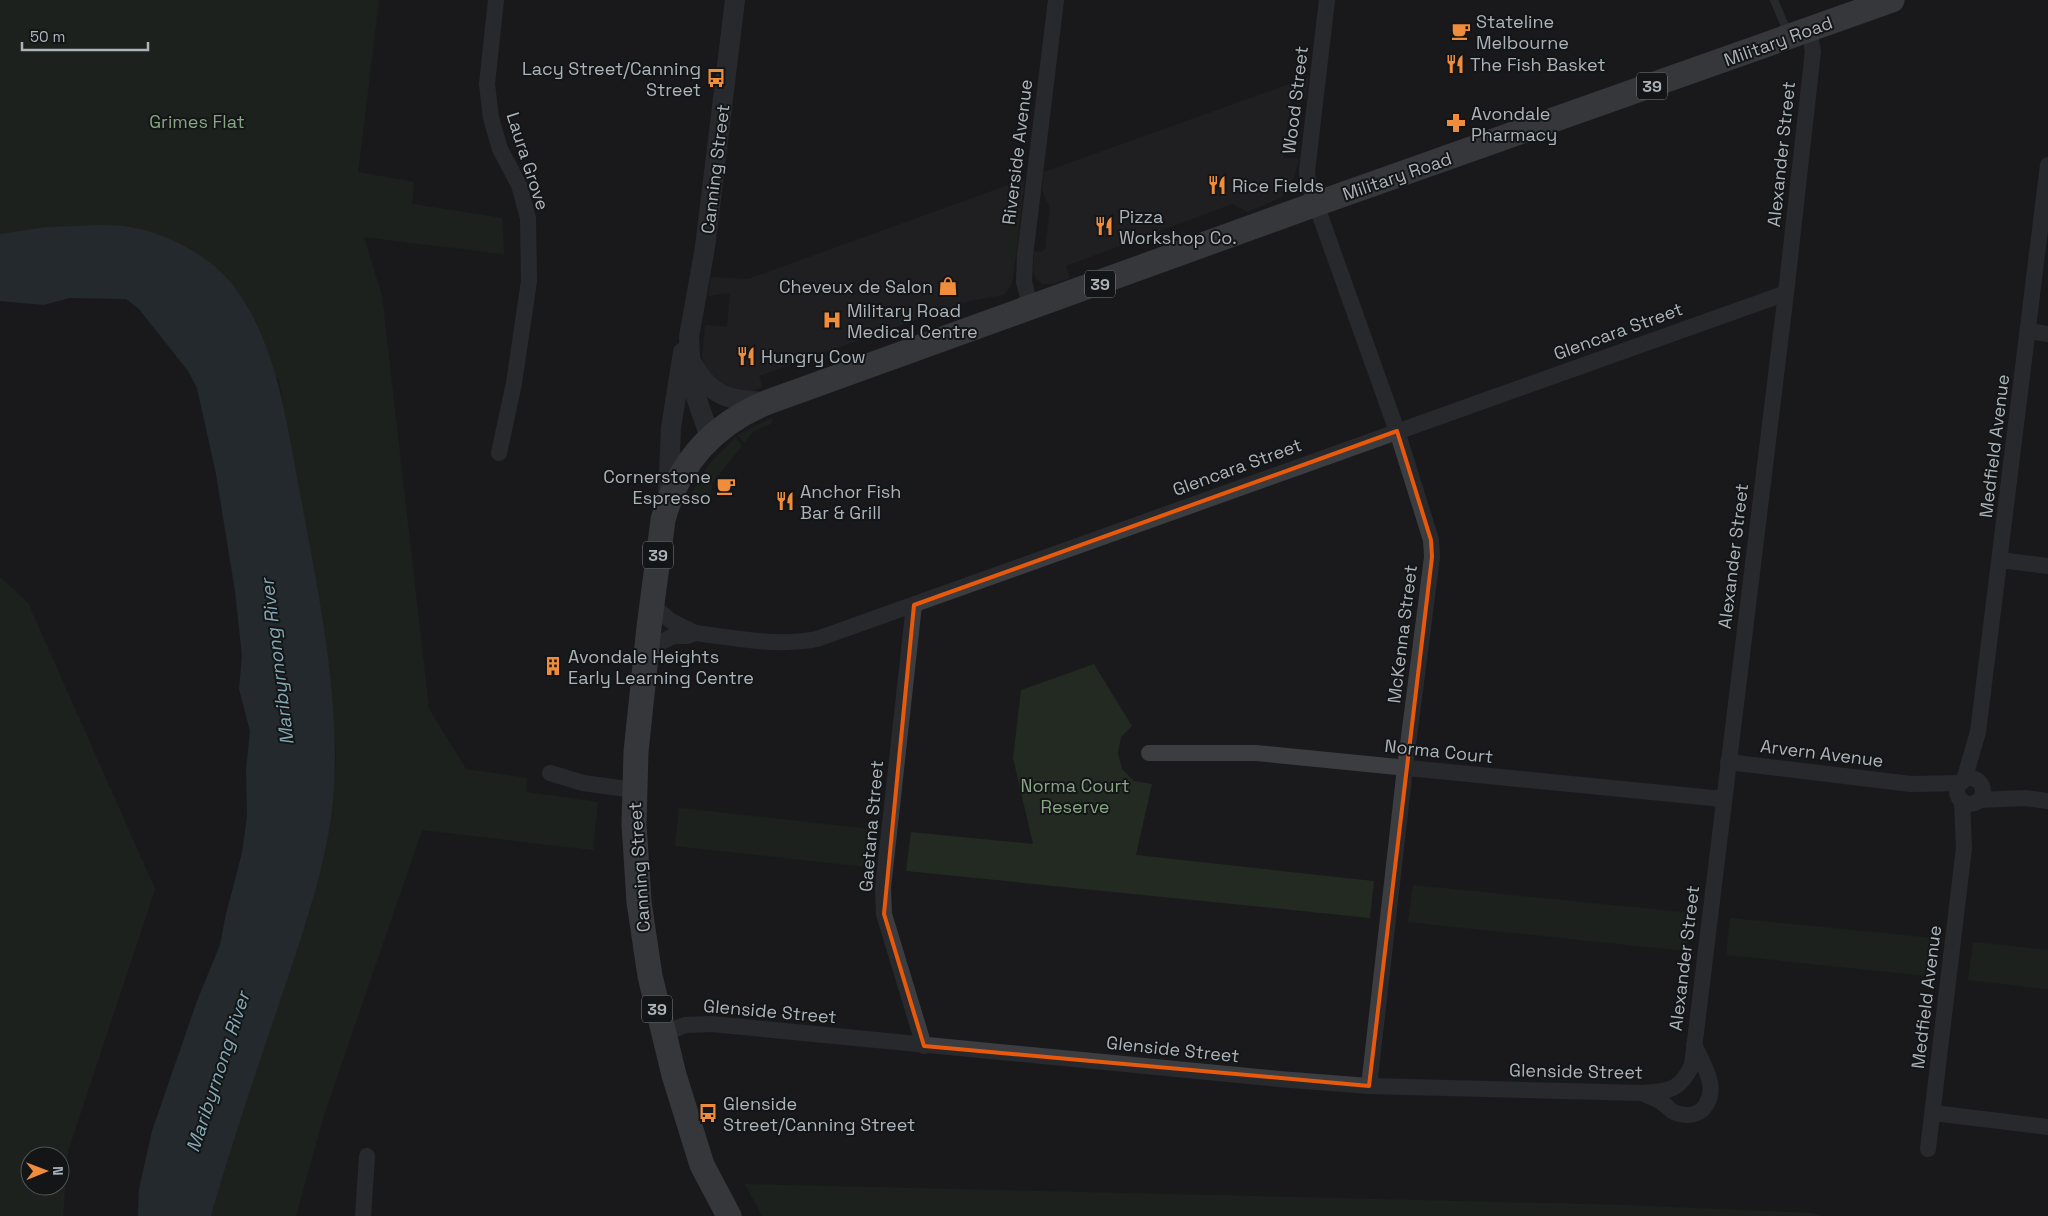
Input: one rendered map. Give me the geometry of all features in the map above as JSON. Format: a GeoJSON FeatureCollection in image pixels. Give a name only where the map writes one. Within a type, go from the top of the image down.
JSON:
{"type":"FeatureCollection","features":[{"type":"Feature","properties":{"kind":"main road","name":"Military Road"},"geometry":{"type":"LineString","coordinates":[[710,437],[730,421],[768,402],[1031,309],[1316,204],[1892,0]]}},
{"type":"Feature","properties":{"kind":"main road","name":"Canning Street"},"geometry":{"type":"LineString","coordinates":[[710,437],[683,472],[667,506],[660,537],[638,716],[634,790],[639,902],[650,976],[663,1034],[702,1165],[729,1216]]}},
{"type":"Feature","properties":{"kind":"street","name":"Laura Grove"},"geometry":{"type":"LineString","coordinates":[[496,0],[487,84],[491,118],[500,149],[519,185],[528,218],[529,281],[514,383],[499,453]]}},
{"type":"Feature","properties":{"kind":"street","name":"Canning Street"},"geometry":{"type":"LineString","coordinates":[[710,437],[696,397],[690,359],[689,337],[706,239],[736,0]]}},
{"type":"Feature","properties":{"kind":"street","name":"Riverside Avenue"},"geometry":{"type":"LineString","coordinates":[[1031,309],[1024,282],[1025,256],[1056,0]]}},
{"type":"Feature","properties":{"kind":"street","name":"Wood Street"},"geometry":{"type":"LineString","coordinates":[[1316,204],[1308,182],[1307,171],[1327,0]]}},
{"type":"Feature","properties":{"kind":"street","name":"Alexander Street"},"geometry":{"type":"LineString","coordinates":[[1680,1084],[1692,1065],[1786,293],[1813,52],[1799,34]]}},
{"type":"Feature","properties":{"kind":"street","name":"Medfield Avenue"},"geometry":{"type":"LineString","coordinates":[[1928,1149],[1970,791],[2048,165]]}},
{"type":"Feature","properties":{"kind":"street","name":"McKenna Street"},"geometry":{"type":"LineString","coordinates":[[1316,204],[1397,431],[1431,540],[1432,558],[1405,768],[1369,1086]]}},
{"type":"Feature","properties":{"kind":"street","name":"Glencara Street"},"geometry":{"type":"LineString","coordinates":[[652,605],[671,621],[695,633],[771,642],[799,642],[817,639],[1786,293]]}},
{"type":"Feature","properties":{"kind":"street"},"geometry":{"type":"LineString","coordinates":[[2028,331],[2048,334]]}},
{"type":"Feature","properties":{"kind":"street","name":"Canning Street"},"geometry":{"type":"LineString","coordinates":[[667,506],[671,428],[682,353],[689,337]]}},
{"type":"Feature","properties":{"kind":"street"},"geometry":{"type":"LineString","coordinates":[[690,359],[698,373],[714,392],[737,400],[768,402]]}},
{"type":"Feature","properties":{"kind":"street"},"geometry":{"type":"LineString","coordinates":[[2000,560],[2048,566]]}},
{"type":"Feature","properties":{"kind":"street","name":"Gaetana Street"},"geometry":{"type":"LineString","coordinates":[[914,605],[884,888],[884,914],[924,1046]]}},
{"type":"Feature","properties":{"kind":"street","name":"Glencara Street"},"geometry":{"type":"LineString","coordinates":[[646,650],[673,636],[687,636],[695,633]]}},
{"type":"Feature","properties":{"kind":"street","name":"Norma Court"},"geometry":{"type":"LineString","coordinates":[[1149,753],[1256,753],[1723,799]]}},
{"type":"Feature","properties":{"kind":"street","name":"Arvern Avenue"},"geometry":{"type":"LineString","coordinates":[[1728,762],[2048,801]]}},
{"type":"Feature","properties":{"kind":"street"},"geometry":{"type":"LineString","coordinates":[[550,773],[583,783],[634,790]]}},
{"type":"Feature","properties":{"kind":"street","name":"Glenside Street"},"geometry":{"type":"LineString","coordinates":[[663,1034],[685,1025],[712,1024],[924,1046],[1369,1086],[1643,1093],[1668,1091],[1680,1084]]}},
{"type":"Feature","properties":{"kind":"street"},"geometry":{"type":"LineString","coordinates":[[1643,1093],[1662,1103],[1673,1113],[1685,1115],[1698,1113],[1711,1094],[1710,1081],[1694,1045]]}},
{"type":"Feature","properties":{"kind":"street"},"geometry":{"type":"LineString","coordinates":[[1933,1113],[2048,1127]]}},
{"type":"Feature","properties":{"kind":"street"},"geometry":{"type":"LineString","coordinates":[[363,1216],[367,1156]]}},
{"type":"Feature","properties":{"kind":"lane"},"geometry":{"type":"LineString","coordinates":[[1774,0],[1799,34]]}},
{"type":"Feature","properties":{"kind":"highlighted area"},"geometry":{"type":"Polygon","coordinates":[[[1397,431],[1431,540],[1432,557],[1369,1086],[924,1046],[884,914],[914,605],[1397,431]]]}},
{"type":"Feature","properties":{"kind":"shaded area"},"geometry":{"type":"Polygon","coordinates":[[[1309,77],[1306,99],[1291,98],[1283,157],[1299,159],[1294,177],[1282,197],[1248,212],[1232,204],[1066,266],[1070,278],[1053,284],[1042,284],[1036,279],[1033,271],[1034,251],[1041,252],[1045,249],[1050,208],[1042,190],[1044,172],[1309,77]]]}},
{"type":"Feature","properties":{"kind":"shaded area"},"geometry":{"type":"Polygon","coordinates":[[[1025,179],[1013,278],[1011,286],[1004,295],[969,301],[759,376],[763,387],[751,391],[723,389],[704,366],[702,356],[705,325],[727,327],[730,293],[708,296],[711,277],[748,279],[1025,179]]]}},
{"type":"Feature","properties":{"kind":"green space","name":"Grimes Flat"},"geometry":{"type":"Polygon","coordinates":[[[0,0],[379,0],[358,172],[414,182],[412,204],[502,218],[504,254],[364,237],[382,296],[429,709],[466,769],[527,778],[526,792],[598,802],[593,850],[422,830],[324,1115],[296,1216],[211,1216],[230,1149],[310,911],[329,830],[336,757],[330,682],[279,380],[135,227],[67,227],[0,234],[0,0]]]}},
{"type":"Feature","properties":{"kind":"green space"},"geometry":{"type":"Polygon","coordinates":[[[1013,195],[1022,198],[1016,257],[1005,256],[1013,195]]]}},
{"type":"Feature","properties":{"kind":"green space"},"geometry":{"type":"Polygon","coordinates":[[[773,417],[771,424],[755,430],[744,443],[738,435],[773,417]]]}},
{"type":"Feature","properties":{"kind":"green space"},"geometry":{"type":"Polygon","coordinates":[[[736,437],[742,446],[712,483],[710,500],[689,498],[709,464],[736,437]]]}},
{"type":"Feature","properties":{"kind":"green space"},"geometry":{"type":"Polygon","coordinates":[[[0,577],[28,603],[155,889],[70,1146],[20,1146],[20,1196],[65,1196],[63,1216],[0,1216],[0,577]]]}},
{"type":"Feature","properties":{"kind":"green space","name":"Norma Court Reserve"},"geometry":{"type":"Polygon","coordinates":[[[1094,664],[1132,726],[1121,737],[1118,753],[1122,769],[1134,781],[1152,784],[1136,855],[1374,881],[1370,918],[906,871],[911,832],[1033,844],[1013,758],[1021,690],[1094,664]]]}},
{"type":"Feature","properties":{"kind":"green space"},"geometry":{"type":"Polygon","coordinates":[[[679,808],[871,829],[866,867],[675,846],[679,808]]]}},
{"type":"Feature","properties":{"kind":"green space"},"geometry":{"type":"Polygon","coordinates":[[[1413,885],[1691,913],[1686,951],[1408,922],[1413,885]]]}},
{"type":"Feature","properties":{"kind":"green space"},"geometry":{"type":"Polygon","coordinates":[[[1730,918],[1933,938],[1928,976],[1726,955],[1730,918]]]}},
{"type":"Feature","properties":{"kind":"green space"},"geometry":{"type":"Polygon","coordinates":[[[1973,942],[2048,950],[2048,989],[1968,980],[1973,942]]]}},
{"type":"Feature","properties":{"kind":"green space"},"geometry":{"type":"Polygon","coordinates":[[[745,1184],[1624,1205],[1812,1213],[1822,1216],[762,1216],[745,1184]]]}},
{"type":"Feature","properties":{"kind":"water","name":"Maribyrnong River"},"geometry":{"type":"Polygon","coordinates":[[[127,226],[149,232],[193,251],[206,259],[229,280],[252,315],[264,340],[273,366],[286,418],[316,580],[329,664],[335,749],[334,791],[325,852],[303,932],[236,1132],[211,1216],[138,1216],[139,1189],[152,1131],[197,1001],[220,945],[242,853],[247,816],[246,770],[250,731],[239,689],[242,656],[235,591],[216,474],[197,388],[188,371],[139,309],[126,299],[69,298],[44,305],[0,301],[0,234],[46,227],[127,226]]]}},
{"type":"Feature","properties":{"kind":"place","name":"Stateline Melbourne"},"geometry":{"type":"Point","coordinates":[1461,31]}},
{"type":"Feature","properties":{"kind":"place","name":"The Fish Basket"},"geometry":{"type":"Point","coordinates":[1455,64]}},
{"type":"Feature","properties":{"kind":"place","name":"Lacy Street/Canning Street"},"geometry":{"type":"Point","coordinates":[716,78]}},
{"type":"Feature","properties":{"kind":"place","name":"Avondale Pharmacy"},"geometry":{"type":"Point","coordinates":[1456,123]}},
{"type":"Feature","properties":{"kind":"place","name":"Rice Fields"},"geometry":{"type":"Point","coordinates":[1217,185]}},
{"type":"Feature","properties":{"kind":"place","name":"Pizza Workshop Co."},"geometry":{"type":"Point","coordinates":[1104,226]}},
{"type":"Feature","properties":{"kind":"place","name":"Cheveux de Salon"},"geometry":{"type":"Point","coordinates":[948,286]}},
{"type":"Feature","properties":{"kind":"place","name":"Military Road Medical Centre"},"geometry":{"type":"Point","coordinates":[832,320]}},
{"type":"Feature","properties":{"kind":"place","name":"Hungry Cow"},"geometry":{"type":"Point","coordinates":[746,356]}},
{"type":"Feature","properties":{"kind":"place","name":"Cornerstone Espresso"},"geometry":{"type":"Point","coordinates":[726,486]}},
{"type":"Feature","properties":{"kind":"place","name":"Anchor Fish Bar & Grill"},"geometry":{"type":"Point","coordinates":[785,501]}},
{"type":"Feature","properties":{"kind":"place","name":"Avondale Heights Early Learning Centre"},"geometry":{"type":"Point","coordinates":[553,666]}},
{"type":"Feature","properties":{"kind":"place","name":"Glenside Street/Canning Street"},"geometry":{"type":"Point","coordinates":[708,1113]}}]}
